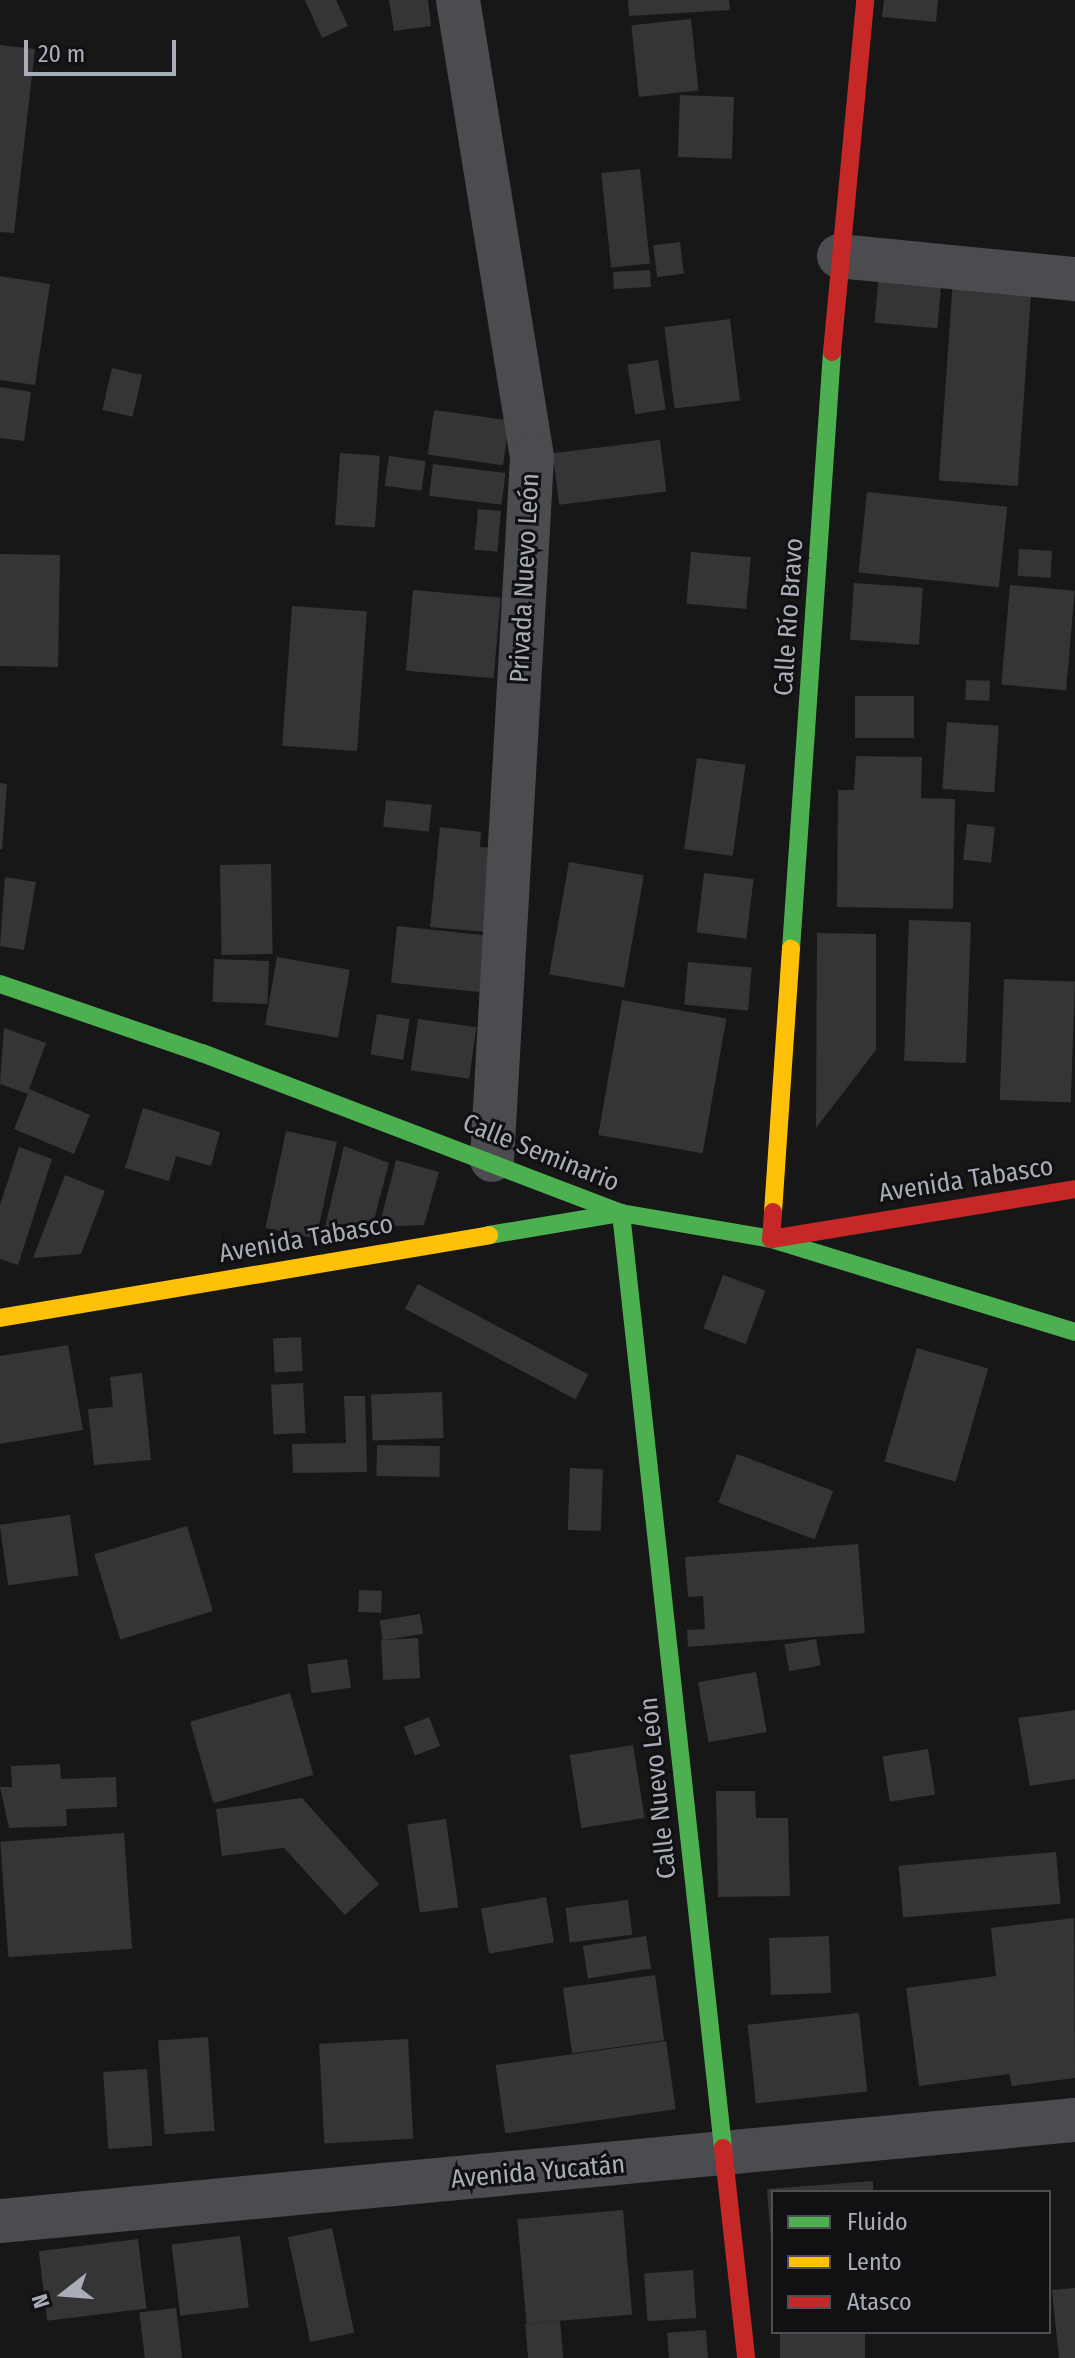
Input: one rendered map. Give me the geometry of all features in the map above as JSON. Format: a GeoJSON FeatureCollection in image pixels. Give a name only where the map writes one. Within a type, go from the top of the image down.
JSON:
{"type":"FeatureCollection","features":[{"type":"Feature","properties":{"kind":"street","name":"Privada Nuevo León"},"geometry":{"type":"LineString","coordinates":[[458,0],[532,458],[492,1160]]}},
{"type":"Feature","properties":{"kind":"street","name":"Calle Río Bravo"},"geometry":{"type":"LineString","coordinates":[[771,1239],[839,256],[865,0]]}},
{"type":"Feature","properties":{"kind":"street"},"geometry":{"type":"LineString","coordinates":[[839,256],[1075,279]]}},
{"type":"Feature","properties":{"kind":"street","name":"Calle Seminario"},"geometry":{"type":"LineString","coordinates":[[0,984],[492,1160],[621,1213],[771,1239],[1075,1332]]}},
{"type":"Feature","properties":{"kind":"street","name":"Avenida Tabasco"},"geometry":{"type":"LineString","coordinates":[[771,1239],[1075,1189]]}},
{"type":"Feature","properties":{"kind":"street","name":"Avenida Tabasco"},"geometry":{"type":"LineString","coordinates":[[0,1318],[621,1213]]}},
{"type":"Feature","properties":{"kind":"street","name":"Calle Nuevo León"},"geometry":{"type":"LineString","coordinates":[[621,1213],[746,2358]]}},
{"type":"Feature","properties":{"kind":"street","name":"Avenida Yucatán"},"geometry":{"type":"LineString","coordinates":[[0,2221],[1075,2120]]}},
{"type":"Feature","properties":{"kind":"building"},"geometry":{"type":"Polygon","coordinates":[[[305,0],[336,0],[348,26],[322,38],[305,0]]]}},
{"type":"Feature","properties":{"kind":"building"},"geometry":{"type":"Polygon","coordinates":[[[389,0],[428,0],[431,26],[394,31],[389,0]]]}},
{"type":"Feature","properties":{"kind":"building"},"geometry":{"type":"Polygon","coordinates":[[[628,0],[729,0],[730,10],[629,16],[628,0]]]}},
{"type":"Feature","properties":{"kind":"building"},"geometry":{"type":"Polygon","coordinates":[[[884,0],[938,0],[936,22],[882,17],[884,0]]]}},
{"type":"Feature","properties":{"kind":"building"},"geometry":{"type":"Polygon","coordinates":[[[691,19],[699,91],[639,97],[631,25],[691,19]]]}},
{"type":"Feature","properties":{"kind":"building"},"geometry":{"type":"Polygon","coordinates":[[[0,45],[35,49],[14,233],[0,232],[0,45]]]}},
{"type":"Feature","properties":{"kind":"building"},"geometry":{"type":"Polygon","coordinates":[[[680,95],[734,97],[732,159],[678,157],[680,95]]]}},
{"type":"Feature","properties":{"kind":"building"},"geometry":{"type":"Polygon","coordinates":[[[640,169],[650,263],[611,268],[601,173],[640,169]]]}},
{"type":"Feature","properties":{"kind":"building"},"geometry":{"type":"Polygon","coordinates":[[[680,242],[684,274],[657,277],[653,245],[680,242]]]}},
{"type":"Feature","properties":{"kind":"building"},"geometry":{"type":"Polygon","coordinates":[[[880,261],[943,266],[937,328],[875,323],[880,261]]]}},
{"type":"Feature","properties":{"kind":"building"},"geometry":{"type":"Polygon","coordinates":[[[650,270],[651,287],[614,289],[613,272],[650,270]]]}},
{"type":"Feature","properties":{"kind":"building"},"geometry":{"type":"Polygon","coordinates":[[[0,276],[50,284],[35,385],[0,380],[0,276]]]}},
{"type":"Feature","properties":{"kind":"building"},"geometry":{"type":"Polygon","coordinates":[[[953,278],[1032,284],[1018,486],[939,481],[953,278]]]}},
{"type":"Feature","properties":{"kind":"building"},"geometry":{"type":"Polygon","coordinates":[[[730,319],[740,400],[674,408],[664,327],[730,319]]]}},
{"type":"Feature","properties":{"kind":"building"},"geometry":{"type":"Polygon","coordinates":[[[658,360],[666,409],[635,414],[627,365],[658,360]]]}},
{"type":"Feature","properties":{"kind":"building"},"geometry":{"type":"Polygon","coordinates":[[[112,368],[142,375],[133,417],[102,410],[112,368]]]}},
{"type":"Feature","properties":{"kind":"building"},"geometry":{"type":"Polygon","coordinates":[[[0,387],[31,392],[24,441],[0,438],[0,387]]]}},
{"type":"Feature","properties":{"kind":"building"},"geometry":{"type":"Polygon","coordinates":[[[434,410],[509,421],[503,465],[428,455],[434,410]]]}},
{"type":"Feature","properties":{"kind":"building"},"geometry":{"type":"Polygon","coordinates":[[[660,440],[666,492],[559,505],[553,453],[660,440]]]}},
{"type":"Feature","properties":{"kind":"building"},"geometry":{"type":"Polygon","coordinates":[[[340,453],[380,456],[375,528],[335,525],[340,453]]]}},
{"type":"Feature","properties":{"kind":"building"},"geometry":{"type":"Polygon","coordinates":[[[389,456],[426,461],[421,491],[385,486],[389,456]]]}},
{"type":"Feature","properties":{"kind":"building"},"geometry":{"type":"Polygon","coordinates":[[[433,464],[505,473],[502,505],[429,496],[433,464]]]}},
{"type":"Feature","properties":{"kind":"building"},"geometry":{"type":"Polygon","coordinates":[[[867,492],[1007,507],[999,587],[859,573],[867,492]]]}},
{"type":"Feature","properties":{"kind":"building"},"geometry":{"type":"Polygon","coordinates":[[[478,509],[501,511],[497,552],[474,550],[478,509]]]}},
{"type":"Feature","properties":{"kind":"building"},"geometry":{"type":"Polygon","coordinates":[[[1019,549],[1052,551],[1051,578],[1018,576],[1019,549]]]}},
{"type":"Feature","properties":{"kind":"building"},"geometry":{"type":"Polygon","coordinates":[[[691,552],[751,557],[746,609],[686,604],[691,552]]]}},
{"type":"Feature","properties":{"kind":"building"},"geometry":{"type":"Polygon","coordinates":[[[0,554],[60,555],[58,667],[0,666],[0,554]]]}},
{"type":"Feature","properties":{"kind":"building"},"geometry":{"type":"Polygon","coordinates":[[[854,583],[923,588],[919,645],[850,640],[854,583]]]}},
{"type":"Feature","properties":{"kind":"building"},"geometry":{"type":"Polygon","coordinates":[[[1010,585],[1075,591],[1066,690],[1001,685],[1010,585]]]}},
{"type":"Feature","properties":{"kind":"building"},"geometry":{"type":"Polygon","coordinates":[[[413,590],[501,598],[494,678],[406,671],[413,590]]]}},
{"type":"Feature","properties":{"kind":"building"},"geometry":{"type":"Polygon","coordinates":[[[292,606],[367,611],[357,751],[282,746],[292,606]]]}},
{"type":"Feature","properties":{"kind":"building"},"geometry":{"type":"Polygon","coordinates":[[[966,680],[990,681],[989,701],[965,700],[966,680]]]}},
{"type":"Feature","properties":{"kind":"building"},"geometry":{"type":"Polygon","coordinates":[[[855,696],[914,696],[914,738],[855,738],[855,696]]]}},
{"type":"Feature","properties":{"kind":"building"},"geometry":{"type":"Polygon","coordinates":[[[947,722],[999,726],[994,792],[942,789],[947,722]]]}},
{"type":"Feature","properties":{"kind":"building"},"geometry":{"type":"Polygon","coordinates":[[[856,756],[922,757],[921,798],[955,799],[953,909],[837,907],[838,790],[854,790],[856,756]]]}},
{"type":"Feature","properties":{"kind":"building"},"geometry":{"type":"Polygon","coordinates":[[[697,758],[746,765],[733,856],[684,849],[697,758]]]}},
{"type":"Feature","properties":{"kind":"building"},"geometry":{"type":"Polygon","coordinates":[[[0,783],[7,784],[2,849],[0,849],[0,783]]]}},
{"type":"Feature","properties":{"kind":"building"},"geometry":{"type":"Polygon","coordinates":[[[386,800],[432,805],[429,832],[383,827],[386,800]]]}},
{"type":"Feature","properties":{"kind":"building"},"geometry":{"type":"Polygon","coordinates":[[[967,824],[995,827],[991,863],[963,860],[967,824]]]}},
{"type":"Feature","properties":{"kind":"building"},"geometry":{"type":"Polygon","coordinates":[[[440,827],[481,832],[480,847],[494,848],[486,932],[430,927],[440,827]]]}},
{"type":"Feature","properties":{"kind":"building"},"geometry":{"type":"Polygon","coordinates":[[[569,862],[644,875],[624,987],[549,974],[569,862]]]}},
{"type":"Feature","properties":{"kind":"building"},"geometry":{"type":"Polygon","coordinates":[[[271,864],[273,954],[222,955],[220,865],[271,864]]]}},
{"type":"Feature","properties":{"kind":"building"},"geometry":{"type":"Polygon","coordinates":[[[704,873],[754,879],[746,939],[697,933],[704,873]]]}},
{"type":"Feature","properties":{"kind":"building"},"geometry":{"type":"Polygon","coordinates":[[[5,877],[36,882],[24,950],[0,946],[5,877]]]}},
{"type":"Feature","properties":{"kind":"building"},"geometry":{"type":"Polygon","coordinates":[[[909,920],[971,922],[966,1063],[904,1061],[909,920]]]}},
{"type":"Feature","properties":{"kind":"building"},"geometry":{"type":"Polygon","coordinates":[[[397,926],[489,936],[484,992],[391,983],[397,926]]]}},
{"type":"Feature","properties":{"kind":"building"},"geometry":{"type":"Polygon","coordinates":[[[817,933],[876,934],[876,1050],[816,1128],[817,933]]]}},
{"type":"Feature","properties":{"kind":"building"},"geometry":{"type":"Polygon","coordinates":[[[277,957],[350,970],[338,1038],[265,1025],[277,957]]]}},
{"type":"Feature","properties":{"kind":"building"},"geometry":{"type":"Polygon","coordinates":[[[214,959],[269,961],[267,1004],[212,1002],[214,959]]]}},
{"type":"Feature","properties":{"kind":"building"},"geometry":{"type":"Polygon","coordinates":[[[688,962],[752,968],[748,1010],[684,1005],[688,962]]]}},
{"type":"Feature","properties":{"kind":"building"},"geometry":{"type":"Polygon","coordinates":[[[1004,979],[1075,981],[1071,1102],[1000,1100],[1004,979]]]}},
{"type":"Feature","properties":{"kind":"building"},"geometry":{"type":"Polygon","coordinates":[[[622,1000],[726,1018],[703,1153],[598,1135],[622,1000]]]}},
{"type":"Feature","properties":{"kind":"building"},"geometry":{"type":"Polygon","coordinates":[[[377,1014],[410,1019],[403,1060],[371,1054],[377,1014]]]}},
{"type":"Feature","properties":{"kind":"building"},"geometry":{"type":"Polygon","coordinates":[[[418,1019],[476,1027],[469,1079],[411,1070],[418,1019]]]}},
{"type":"Feature","properties":{"kind":"building"},"geometry":{"type":"Polygon","coordinates":[[[4,1028],[46,1043],[29,1089],[90,1115],[74,1154],[14,1129],[28,1094],[0,1084],[4,1028]]]}},
{"type":"Feature","properties":{"kind":"building"},"geometry":{"type":"Polygon","coordinates":[[[143,1108],[220,1132],[211,1166],[176,1156],[169,1181],[125,1168],[143,1108]]]}},
{"type":"Feature","properties":{"kind":"building"},"geometry":{"type":"Polygon","coordinates":[[[286,1131],[337,1142],[316,1239],[265,1228],[286,1131]]]}},
{"type":"Feature","properties":{"kind":"building"},"geometry":{"type":"Polygon","coordinates":[[[344,1146],[389,1163],[374,1220],[325,1227],[344,1146]]]}},
{"type":"Feature","properties":{"kind":"building"},"geometry":{"type":"Polygon","coordinates":[[[19,1147],[52,1159],[18,1265],[0,1259],[0,1205],[19,1147]]]}},
{"type":"Feature","properties":{"kind":"building"},"geometry":{"type":"Polygon","coordinates":[[[396,1160],[439,1172],[424,1225],[379,1227],[396,1160]]]}},
{"type":"Feature","properties":{"kind":"building"},"geometry":{"type":"Polygon","coordinates":[[[65,1175],[105,1191],[81,1254],[33,1258],[65,1175]]]}},
{"type":"Feature","properties":{"kind":"building"},"geometry":{"type":"Polygon","coordinates":[[[723,1275],[765,1290],[746,1344],[704,1329],[723,1275]]]}},
{"type":"Feature","properties":{"kind":"building"},"geometry":{"type":"Polygon","coordinates":[[[418,1284],[588,1375],[575,1399],[405,1309],[418,1284]]]}},
{"type":"Feature","properties":{"kind":"building"},"geometry":{"type":"Polygon","coordinates":[[[301,1337],[303,1371],[275,1372],[273,1338],[301,1337]]]}},
{"type":"Feature","properties":{"kind":"building"},"geometry":{"type":"Polygon","coordinates":[[[68,1345],[83,1430],[0,1444],[0,1356],[68,1345]]]}},
{"type":"Feature","properties":{"kind":"building"},"geometry":{"type":"Polygon","coordinates":[[[917,1348],[988,1368],[956,1482],[884,1461],[917,1348]]]}},
{"type":"Feature","properties":{"kind":"building"},"geometry":{"type":"Polygon","coordinates":[[[142,1373],[151,1460],[94,1465],[88,1409],[113,1407],[110,1377],[142,1373]]]}},
{"type":"Feature","properties":{"kind":"building"},"geometry":{"type":"Polygon","coordinates":[[[303,1383],[306,1433],[274,1435],[271,1385],[303,1383]]]}},
{"type":"Feature","properties":{"kind":"building"},"geometry":{"type":"Polygon","coordinates":[[[442,1392],[444,1438],[373,1440],[371,1394],[442,1392]]]}},
{"type":"Feature","properties":{"kind":"building"},"geometry":{"type":"Polygon","coordinates":[[[344,1396],[365,1396],[367,1472],[293,1473],[292,1444],[346,1443],[344,1396]]]}},
{"type":"Feature","properties":{"kind":"building"},"geometry":{"type":"Polygon","coordinates":[[[377,1445],[440,1446],[439,1477],[376,1476],[377,1445]]]}},
{"type":"Feature","properties":{"kind":"building"},"geometry":{"type":"Polygon","coordinates":[[[737,1454],[833,1491],[815,1539],[718,1503],[737,1454]]]}},
{"type":"Feature","properties":{"kind":"building"},"geometry":{"type":"Polygon","coordinates":[[[570,1468],[603,1469],[601,1531],[568,1530],[570,1468]]]}},
{"type":"Feature","properties":{"kind":"building"},"geometry":{"type":"Polygon","coordinates":[[[70,1515],[78,1575],[8,1585],[0,1525],[70,1515]]]}},
{"type":"Feature","properties":{"kind":"building"},"geometry":{"type":"Polygon","coordinates":[[[187,1526],[213,1611],[120,1639],[94,1554],[187,1526]]]}},
{"type":"Feature","properties":{"kind":"building"},"geometry":{"type":"Polygon","coordinates":[[[858,1544],[865,1633],[688,1647],[687,1630],[705,1629],[703,1596],[688,1597],[685,1557],[858,1544]]]}},
{"type":"Feature","properties":{"kind":"building"},"geometry":{"type":"Polygon","coordinates":[[[359,1590],[382,1591],[381,1613],[358,1612],[359,1590]]]}},
{"type":"Feature","properties":{"kind":"building"},"geometry":{"type":"Polygon","coordinates":[[[420,1614],[423,1634],[383,1640],[380,1620],[420,1614]]]}},
{"type":"Feature","properties":{"kind":"building"},"geometry":{"type":"Polygon","coordinates":[[[418,1638],[420,1678],[383,1680],[381,1640],[418,1638]]]}},
{"type":"Feature","properties":{"kind":"building"},"geometry":{"type":"Polygon","coordinates":[[[816,1639],[821,1666],[789,1671],[784,1645],[816,1639]]]}},
{"type":"Feature","properties":{"kind":"building"},"geometry":{"type":"Polygon","coordinates":[[[347,1659],[351,1688],[311,1693],[307,1665],[347,1659]]]}},
{"type":"Feature","properties":{"kind":"building"},"geometry":{"type":"Polygon","coordinates":[[[756,1672],[767,1732],[708,1742],[698,1682],[756,1672]]]}},
{"type":"Feature","properties":{"kind":"building"},"geometry":{"type":"Polygon","coordinates":[[[290,1693],[313,1775],[213,1803],[190,1722],[290,1693]]]}},
{"type":"Feature","properties":{"kind":"building"},"geometry":{"type":"Polygon","coordinates":[[[1075,1710],[1075,1779],[1030,1786],[1018,1718],[1075,1710]]]}},
{"type":"Feature","properties":{"kind":"building"},"geometry":{"type":"Polygon","coordinates":[[[429,1717],[440,1746],[415,1756],[404,1727],[429,1717]]]}},
{"type":"Feature","properties":{"kind":"building"},"geometry":{"type":"Polygon","coordinates":[[[633,1745],[645,1818],[581,1828],[570,1755],[633,1745]]]}},
{"type":"Feature","properties":{"kind":"building"},"geometry":{"type":"Polygon","coordinates":[[[928,1749],[935,1794],[890,1802],[883,1756],[928,1749]]]}},
{"type":"Feature","properties":{"kind":"building"},"geometry":{"type":"Polygon","coordinates":[[[60,1764],[61,1779],[116,1777],[117,1807],[66,1809],[67,1826],[9,1828],[0,1787],[12,1787],[11,1766],[60,1764]]]}},
{"type":"Feature","properties":{"kind":"building"},"geometry":{"type":"Polygon","coordinates":[[[716,1791],[755,1791],[756,1818],[788,1818],[790,1896],[718,1897],[716,1791]]]}},
{"type":"Feature","properties":{"kind":"building"},"geometry":{"type":"Polygon","coordinates":[[[302,1798],[379,1884],[345,1915],[284,1848],[222,1856],[216,1809],[302,1798]]]}},
{"type":"Feature","properties":{"kind":"building"},"geometry":{"type":"Polygon","coordinates":[[[446,1819],[458,1907],[420,1913],[407,1824],[446,1819]]]}},
{"type":"Feature","properties":{"kind":"building"},"geometry":{"type":"Polygon","coordinates":[[[124,1833],[132,1949],[8,1957],[0,1842],[124,1833]]]}},
{"type":"Feature","properties":{"kind":"building"},"geometry":{"type":"Polygon","coordinates":[[[1056,1852],[1061,1904],[903,1918],[899,1866],[1056,1852]]]}},
{"type":"Feature","properties":{"kind":"building"},"geometry":{"type":"Polygon","coordinates":[[[546,1897],[554,1942],[489,1954],[481,1908],[546,1897]]]}},
{"type":"Feature","properties":{"kind":"building"},"geometry":{"type":"Polygon","coordinates":[[[628,1900],[632,1935],[570,1942],[565,1908],[628,1900]]]}},
{"type":"Feature","properties":{"kind":"building"},"geometry":{"type":"Polygon","coordinates":[[[1074,1918],[1075,2078],[1012,2086],[1009,2074],[919,2086],[906,1988],[996,1976],[991,1928],[1074,1918]]]}},
{"type":"Feature","properties":{"kind":"building"},"geometry":{"type":"Polygon","coordinates":[[[646,1936],[651,1969],[588,1979],[583,1946],[646,1936]]]}},
{"type":"Feature","properties":{"kind":"building"},"geometry":{"type":"Polygon","coordinates":[[[829,1936],[831,1993],[771,1995],[769,1938],[829,1936]]]}},
{"type":"Feature","properties":{"kind":"building"},"geometry":{"type":"Polygon","coordinates":[[[655,1975],[664,2040],[572,2053],[563,1988],[655,1975]]]}},
{"type":"Feature","properties":{"kind":"building"},"geometry":{"type":"Polygon","coordinates":[[[859,2013],[867,2092],[756,2103],[748,2025],[859,2013]]]}},
{"type":"Feature","properties":{"kind":"building"},"geometry":{"type":"Polygon","coordinates":[[[208,2037],[215,2131],[165,2134],[158,2040],[208,2037]]]}},
{"type":"Feature","properties":{"kind":"building"},"geometry":{"type":"Polygon","coordinates":[[[408,2039],[413,2139],[324,2144],[319,2044],[408,2039]]]}},
{"type":"Feature","properties":{"kind":"building"},"geometry":{"type":"Polygon","coordinates":[[[666,2041],[676,2109],[505,2133],[496,2065],[666,2041]]]}},
{"type":"Feature","properties":{"kind":"building"},"geometry":{"type":"Polygon","coordinates":[[[147,2069],[152,2146],[108,2149],[103,2072],[147,2069]]]}},
{"type":"Feature","properties":{"kind":"building"},"geometry":{"type":"Polygon","coordinates":[[[873,2181],[873,2190],[771,2190],[771,2240],[767,2189],[873,2181]]]}},
{"type":"Feature","properties":{"kind":"building"},"geometry":{"type":"Polygon","coordinates":[[[623,2210],[632,2315],[527,2324],[517,2219],[623,2210]]]}},
{"type":"Feature","properties":{"kind":"building"},"geometry":{"type":"Polygon","coordinates":[[[332,2228],[354,2333],[310,2342],[288,2237],[332,2228]]]}},
{"type":"Feature","properties":{"kind":"building"},"geometry":{"type":"Polygon","coordinates":[[[240,2236],[249,2307],[180,2316],[172,2244],[240,2236]]]}},
{"type":"Feature","properties":{"kind":"building"},"geometry":{"type":"Polygon","coordinates":[[[138,2239],[147,2308],[47,2321],[39,2251],[138,2239]]]}},
{"type":"Feature","properties":{"kind":"building"},"geometry":{"type":"Polygon","coordinates":[[[693,2270],[696,2318],[647,2321],[644,2273],[693,2270]]]}},
{"type":"Feature","properties":{"kind":"building"},"geometry":{"type":"Polygon","coordinates":[[[1075,2288],[1075,2358],[1059,2358],[1052,2290],[1075,2288]]]}},
{"type":"Feature","properties":{"kind":"building"},"geometry":{"type":"Polygon","coordinates":[[[176,2308],[182,2358],[145,2358],[139,2313],[176,2308]]]}},
{"type":"Feature","properties":{"kind":"building"},"geometry":{"type":"Polygon","coordinates":[[[560,2321],[563,2358],[528,2358],[525,2324],[560,2321]]]}},
{"type":"Feature","properties":{"kind":"building"},"geometry":{"type":"Polygon","coordinates":[[[706,2330],[708,2358],[669,2358],[667,2333],[706,2330]]]}},
{"type":"Feature","properties":{"kind":"building"},"geometry":{"type":"Polygon","coordinates":[[[780,2334],[865,2334],[865,2358],[780,2358],[780,2334]]]}},
{"type":"Feature","properties":{"kind":"traffic: fast"},"geometry":{"type":"LineString","coordinates":[[791,949],[832,352]]}},
{"type":"Feature","properties":{"kind":"traffic: fast"},"geometry":{"type":"LineString","coordinates":[[0,984],[202,1053],[621,1213],[771,1239],[1075,1332]]}},
{"type":"Feature","properties":{"kind":"traffic: fast"},"geometry":{"type":"LineString","coordinates":[[489,1235],[621,1213],[723,2148]]}},
{"type":"Feature","properties":{"kind":"traffic: slow"},"geometry":{"type":"LineString","coordinates":[[773,1212],[791,949]]}},
{"type":"Feature","properties":{"kind":"traffic: slow"},"geometry":{"type":"LineString","coordinates":[[0,1318],[489,1235]]}},
{"type":"Feature","properties":{"kind":"traffic: jam"},"geometry":{"type":"LineString","coordinates":[[832,352],[865,0]]}},
{"type":"Feature","properties":{"kind":"traffic: jam"},"geometry":{"type":"LineString","coordinates":[[773,1212],[771,1239],[1075,1189]]}},
{"type":"Feature","properties":{"kind":"traffic: jam"},"geometry":{"type":"LineString","coordinates":[[723,2148],[746,2358]]}}]}
